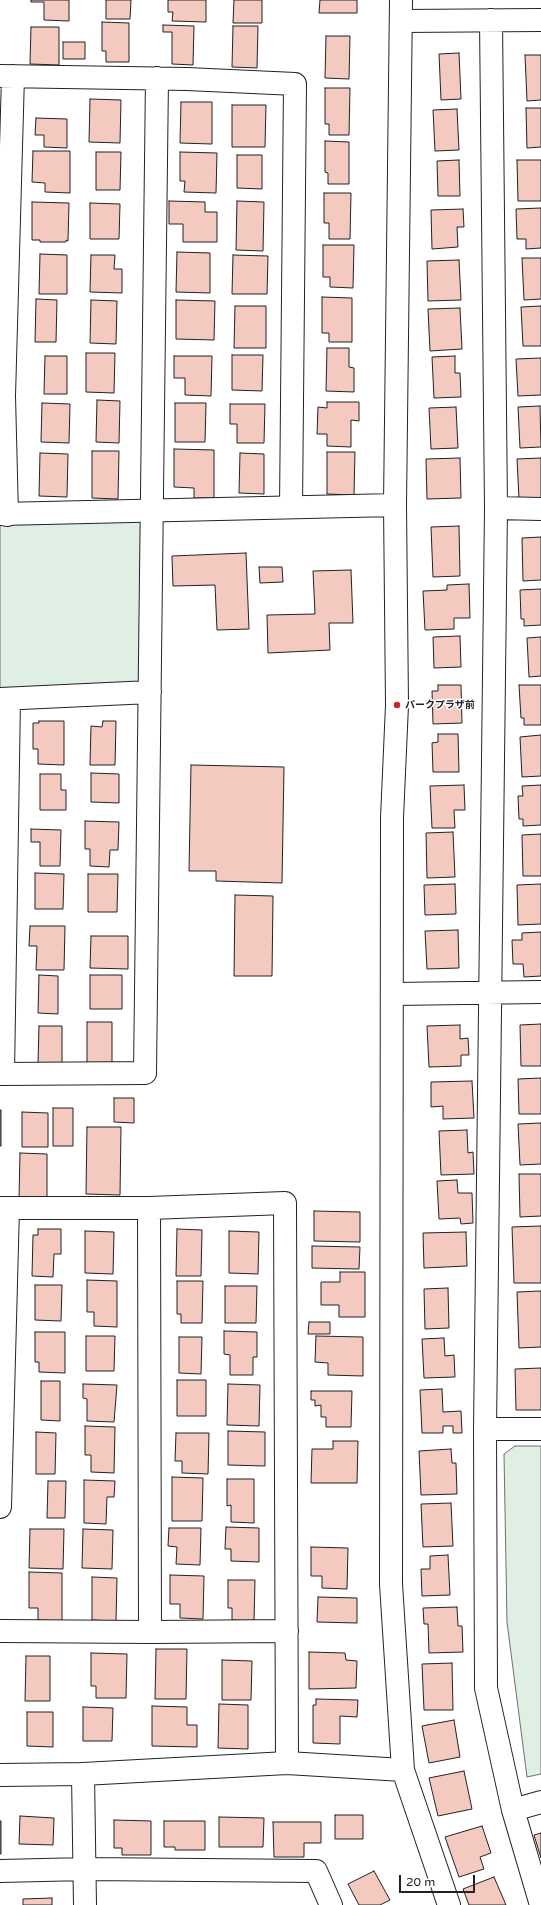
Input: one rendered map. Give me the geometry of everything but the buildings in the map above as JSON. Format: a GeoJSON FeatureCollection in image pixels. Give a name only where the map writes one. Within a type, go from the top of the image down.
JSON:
{"type":"FeatureCollection","features":[{"type":"Feature","properties":{"kind":"street"},"geometry":{"type":"LineString","coordinates":[[449,1905],[403,1770],[391,1584],[392,818],[397,705],[395,505],[401,11],[491,20],[541,20]]}},
{"type":"Feature","properties":{"kind":"street"},"geometry":{"type":"LineString","coordinates":[[491,20],[496,508],[486,1429],[486,1688],[513,1810],[541,1905]]}},
{"type":"Feature","properties":{"kind":"street"},"geometry":{"type":"LineString","coordinates":[[291,507],[295,84],[158,78],[7,76],[3,514],[395,505]]}},
{"type":"Feature","properties":{"kind":"street"},"geometry":{"type":"LineString","coordinates":[[150,692],[5,699],[2,1074],[145,1073],[150,692],[152,511],[158,78]]}},
{"type":"Feature","properties":{"kind":"street"},"geometry":{"type":"LineString","coordinates":[[496,508],[541,509]]}},
{"type":"Feature","properties":{"kind":"street"},"geometry":{"type":"LineString","coordinates":[[392,994],[541,992]]}},
{"type":"Feature","properties":{"kind":"street"},"geometry":{"type":"LineString","coordinates":[[0,1507],[4,1208],[149,1208],[285,1203],[287,1763]]}},
{"type":"Feature","properties":{"kind":"street"},"geometry":{"type":"LineString","coordinates":[[149,1208],[150,1632]]}},
{"type":"Feature","properties":{"kind":"street"},"geometry":{"type":"LineString","coordinates":[[486,1429],[541,1429]]}},
{"type":"Feature","properties":{"kind":"street"},"geometry":{"type":"LineString","coordinates":[[0,1631],[287,1631]]}},
{"type":"Feature","properties":{"kind":"street"},"geometry":{"type":"LineString","coordinates":[[0,1775],[83,1774],[287,1763],[403,1770]]}},
{"type":"Feature","properties":{"kind":"street"},"geometry":{"type":"LineString","coordinates":[[83,1774],[85,1905]]}},
{"type":"Feature","properties":{"kind":"street"},"geometry":{"type":"LineString","coordinates":[[513,1810],[541,1802]]}},
{"type":"Feature","properties":{"kind":"street"},"geometry":{"type":"LineString","coordinates":[[0,1871],[85,1869],[316,1871],[331,1905]]}},
{"type":"Feature","properties":{"kind":"green space"},"geometry":{"type":"Polygon","coordinates":[[[152,511],[150,692],[0,699],[0,514],[152,511]]]}},
{"type":"Feature","properties":{"kind":"green space"},"geometry":{"type":"Polygon","coordinates":[[[515,1446],[541,1446],[541,1774],[527,1777],[507,1622],[504,1454],[515,1446]]]}},
{"type":"Feature","properties":{"kind":"place","name":"パークプラザ前"},"geometry":{"type":"Point","coordinates":[397,705]}}]}
